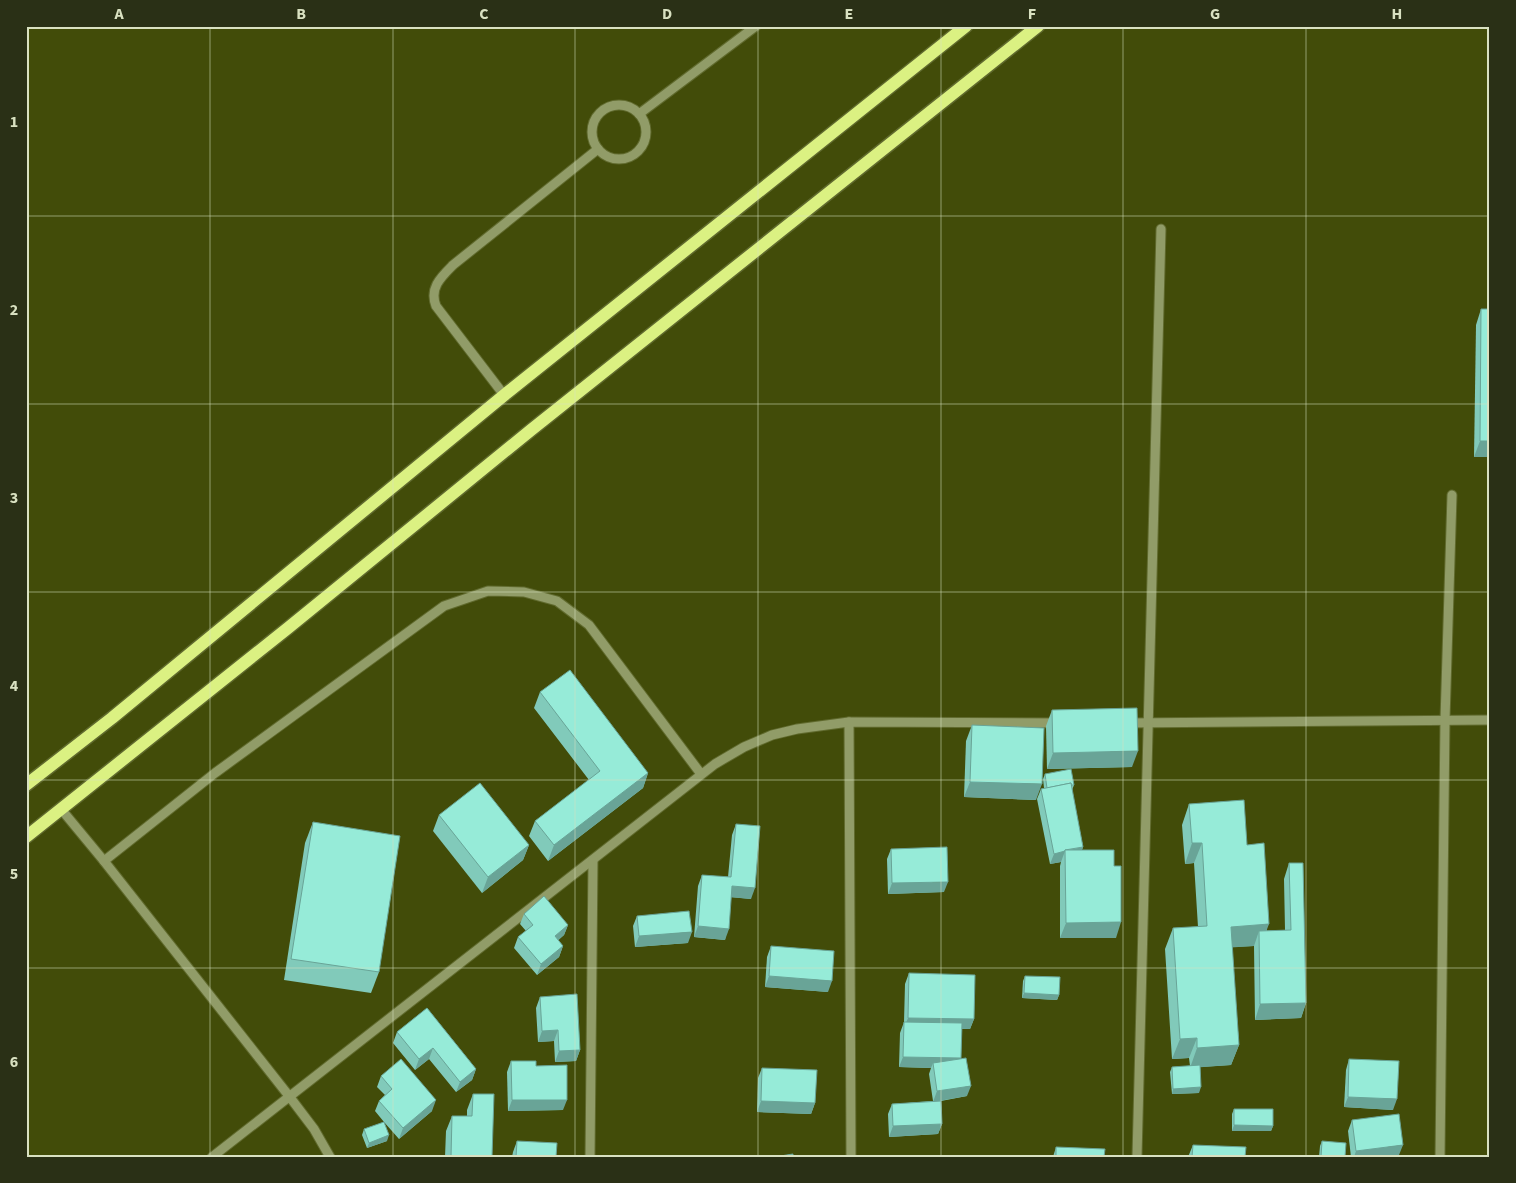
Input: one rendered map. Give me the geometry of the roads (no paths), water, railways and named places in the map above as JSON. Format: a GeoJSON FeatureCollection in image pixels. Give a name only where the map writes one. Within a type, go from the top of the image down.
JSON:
{"type":"FeatureCollection","features":[{"type":"Feature","properties":{"kind":"main road"},"geometry":{"type":"LineString","coordinates":[[26,785],[112,718],[504,395],[966,26]]}},
{"type":"Feature","properties":{"kind":"main road"},"geometry":{"type":"LineString","coordinates":[[26,837],[281,634],[531,430],[1038,26]]}},
{"type":"Feature","properties":{"kind":"street"},"geometry":{"type":"LineString","coordinates":[[639,114],[756,26]]}},
{"type":"Feature","properties":{"kind":"street"},"geometry":{"type":"LineString","coordinates":[[619,105],[626,106],[639,114],[645,128],[645,136],[639,149],[633,154],[618,159],[611,158],[598,149],[592,135],[594,120],[599,114],[611,106],[619,105]]}},
{"type":"Feature","properties":{"kind":"street"},"geometry":{"type":"LineString","coordinates":[[504,395],[436,306],[432,297],[435,288],[441,277],[453,265],[598,149]]}},
{"type":"Feature","properties":{"kind":"street"},"geometry":{"type":"LineString","coordinates":[[1137,1157],[1161,229]]}},
{"type":"Feature","properties":{"kind":"street"},"geometry":{"type":"LineString","coordinates":[[1440,1157],[1445,720],[1452,495]]}},
{"type":"Feature","properties":{"kind":"street"},"geometry":{"type":"LineString","coordinates":[[104,861],[216,774],[444,606],[488,591],[524,592],[558,601],[589,625],[701,774]]}},
{"type":"Feature","properties":{"kind":"street"},"geometry":{"type":"LineString","coordinates":[[1118,723],[1490,720]]}},
{"type":"Feature","properties":{"kind":"street"},"geometry":{"type":"LineString","coordinates":[[849,722],[851,1157]]}},
{"type":"Feature","properties":{"kind":"street"},"geometry":{"type":"LineString","coordinates":[[212,1157],[701,774],[744,747],[772,735],[797,729],[849,722],[1068,723]]}},
{"type":"Feature","properties":{"kind":"street"},"geometry":{"type":"LineString","coordinates":[[61,809],[289,1096],[314,1129],[330,1157]]}},
{"type":"Feature","properties":{"kind":"street"},"geometry":{"type":"LineString","coordinates":[[590,1157],[593,860]]}}]}
